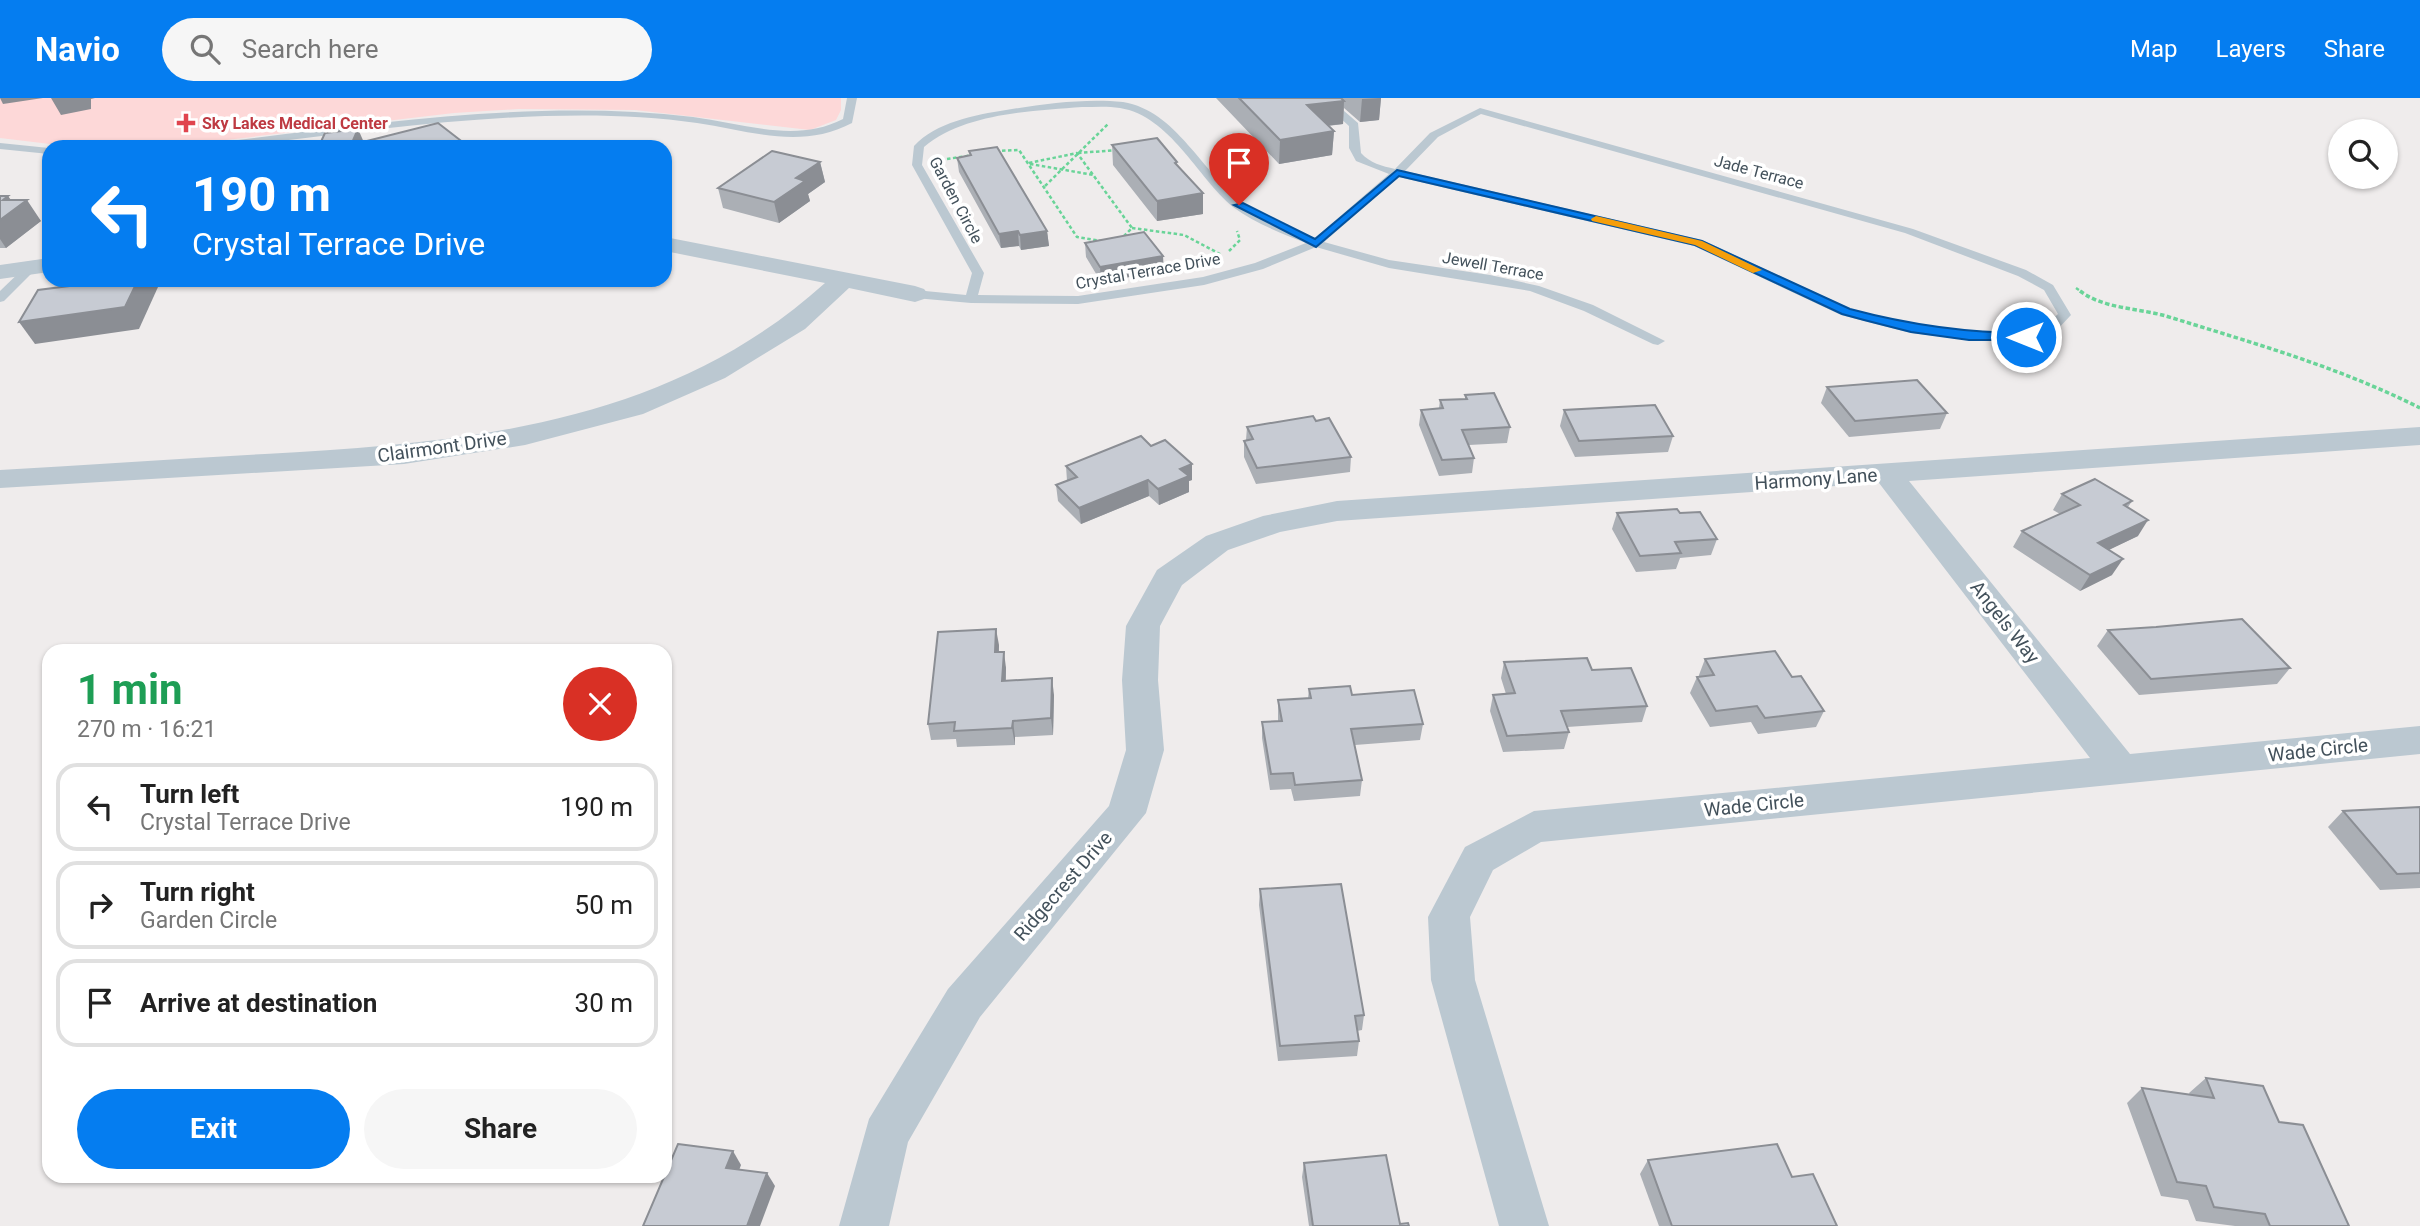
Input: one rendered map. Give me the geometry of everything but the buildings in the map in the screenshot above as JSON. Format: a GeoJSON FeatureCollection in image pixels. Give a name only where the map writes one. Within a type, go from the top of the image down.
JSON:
{"type":"FeatureCollection","features":[{"type":"Feature","properties":{"kind":"street"},"geometry":{"type":"LineString","coordinates":[[672,245],[915,294]]}},
{"type":"Feature","properties":{"kind":"street"},"geometry":{"type":"LineString","coordinates":[[0,272],[40,266]]}},
{"type":"Feature","properties":{"kind":"street","name":"Clairmont Drive"},"geometry":{"type":"LineString","coordinates":[[0,479],[404,455],[525,436],[633,408],[715,372],[796,323],[844,279]]}},
{"type":"Feature","properties":{"kind":"street","name":"Harmony Lane"},"geometry":{"type":"LineString","coordinates":[[1217,543],[1274,523],[1337,511],[1888,475],[2420,436]]}},
{"type":"Feature","properties":{"kind":"street","name":"Angels Way"},"geometry":{"type":"LineString","coordinates":[[1888,475],[2121,770]]}},
{"type":"Feature","properties":{"kind":"street","name":"Ridgecrest Drive"},"geometry":{"type":"LineString","coordinates":[[864,1226],[886,1135],[964,1003],[1126,813],[1145,750],[1140,680],[1143,626],[1169,578],[1217,543]]}},
{"type":"Feature","properties":{"kind":"street","name":"Wade Circle"},"geometry":{"type":"LineString","coordinates":[[1524,1226],[1452,980],[1449,917],[1479,859],[1534,827],[2420,740]]}},
{"type":"Feature","properties":{"kind":"lane"},"geometry":{"type":"LineString","coordinates":[[268,140],[464,118],[574,114],[683,119],[788,135],[816,134],[836,130],[848,121],[852,98]]}},
{"type":"Feature","properties":{"kind":"lane"},"geometry":{"type":"LineString","coordinates":[[1323,98],[1354,125],[1354,149],[1358,157],[1397,173]]}},
{"type":"Feature","properties":{"kind":"lane","name":"Garden Circle"},"geometry":{"type":"LineString","coordinates":[[971,299],[978,273],[917,165],[919,146],[934,134],[963,122],[1071,104],[1126,106],[1150,116],[1239,205],[1316,243]]}},
{"type":"Feature","properties":{"kind":"lane","name":"Jade Terrace"},"geometry":{"type":"LineString","coordinates":[[1480,111],[1909,232],[2022,273],[2049,288],[2065,315],[2050,329],[2026,337],[1969,336],[1885,322],[1846,312],[1698,243],[1397,173],[1434,135],[1480,111]]}},
{"type":"Feature","properties":{"kind":"lane"},"geometry":{"type":"LineString","coordinates":[[0,146],[42,150]]}},
{"type":"Feature","properties":{"kind":"lane","name":"Crystal Terrace Drive"},"geometry":{"type":"LineString","coordinates":[[915,294],[971,299],[1078,300],[1204,281],[1259,266],[1316,243],[1397,173]]}},
{"type":"Feature","properties":{"kind":"lane","name":"Jewell Terrace"},"geometry":{"type":"LineString","coordinates":[[1316,243],[1381,265],[1528,287],[1577,302],[1658,341]]}},
{"type":"Feature","properties":{"kind":"lane"},"geometry":{"type":"LineString","coordinates":[[0,298],[40,266]]}},
{"type":"Feature","properties":{"kind":"path"},"geometry":{"type":"LineString","coordinates":[[1045,186],[1126,106]]}},
{"type":"Feature","properties":{"kind":"path"},"geometry":{"type":"LineString","coordinates":[[1030,163],[1077,153],[1129,149]]}},
{"type":"Feature","properties":{"kind":"path"},"geometry":{"type":"LineString","coordinates":[[989,152],[1019,150],[1077,237],[1106,241]]}},
{"type":"Feature","properties":{"kind":"path"},"geometry":{"type":"LineString","coordinates":[[1077,153],[1132,228],[1184,235],[1212,252],[1221,254],[1232,249],[1240,240],[1238,231],[1231,225]]}},
{"type":"Feature","properties":{"kind":"path"},"geometry":{"type":"LineString","coordinates":[[947,159],[979,154]]}},
{"type":"Feature","properties":{"kind":"path"},"geometry":{"type":"LineString","coordinates":[[1030,163],[1094,175]]}},
{"type":"Feature","properties":{"kind":"path"},"geometry":{"type":"LineString","coordinates":[[1114,240],[1128,234],[1132,228]]}},
{"type":"Feature","properties":{"kind":"shaded area","name":"Sky Lakes Medical Center"},"geometry":{"type":"Polygon","coordinates":[[[0,98],[841,98],[841,110],[836,120],[810,130],[635,110],[518,109],[454,113],[225,140],[42,140],[42,143],[0,138],[0,98]]]}},
{"type":"Feature","properties":{"kind":"slow traffic"},"geometry":{"type":"LineString","coordinates":[[1596,219],[1698,243],[1757,270]]}},
{"type":"Feature","properties":{"kind":"place","name":"Sky Lakes Medical Center"},"geometry":{"type":"Point","coordinates":[186,123]}},
{"type":"Feature","properties":{"kind":"route"},"geometry":{"type":"LineString","coordinates":[[1239,205],[1316,243],[1397,173],[1698,243],[1846,312],[1868,318],[1911,329],[1969,336],[2026,337]]}}]}
